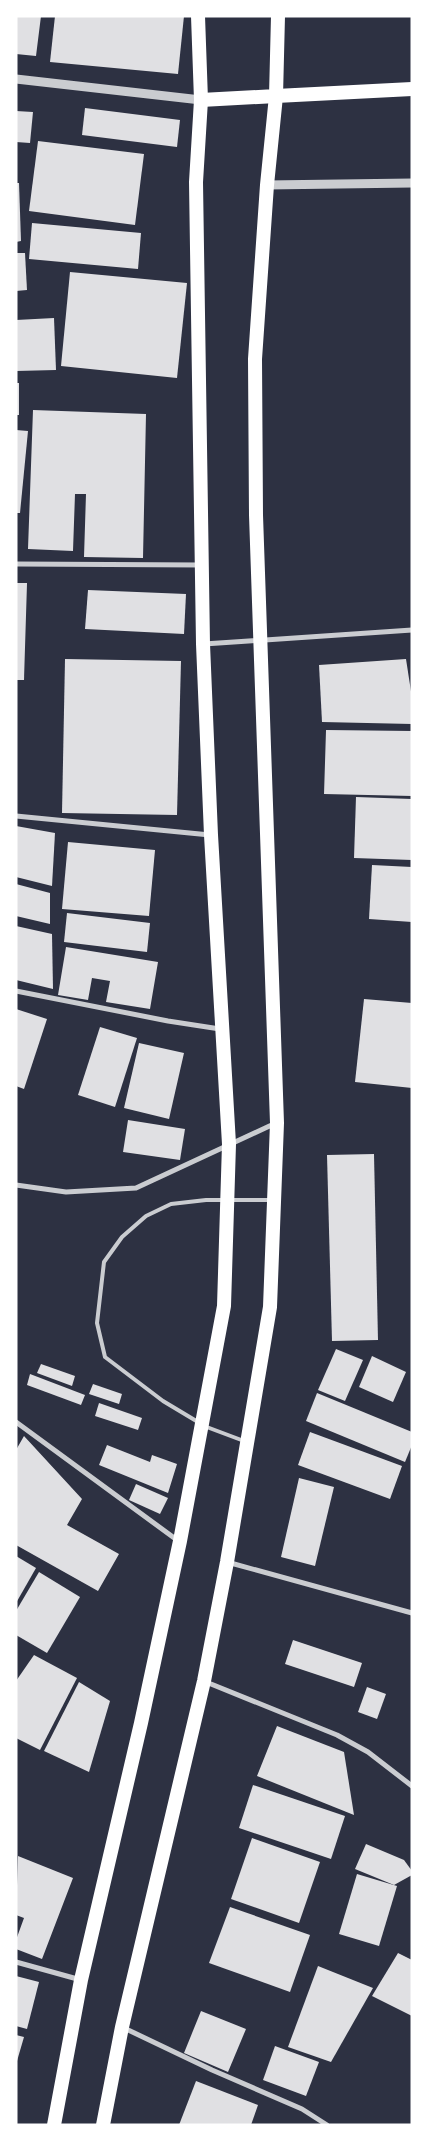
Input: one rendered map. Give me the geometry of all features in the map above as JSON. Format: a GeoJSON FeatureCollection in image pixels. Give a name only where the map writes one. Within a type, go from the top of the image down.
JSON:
{"type":"FeatureCollection","features":[{"type":"Feature","properties":{"kind":"highway"},"geometry":{"type":"LineString","coordinates":[[54,2125],[82,1980],[139,1732],[180,1541],[224,1306],[228,1144],[211,835],[203,644],[196,182],[201,100],[198,16]]}},
{"type":"Feature","properties":{"kind":"highway"},"geometry":{"type":"LineString","coordinates":[[103,2125],[122,2027],[204,1680],[227,1562],[270,1306],[277,1123],[256,515],[254,359],[267,185],[276,96],[278,16]]}},
{"type":"Feature","properties":{"kind":"highway"},"geometry":{"type":"LineString","coordinates":[[201,100],[412,89]]}},
{"type":"Feature","properties":{"kind":"street"},"geometry":{"type":"LineString","coordinates":[[16,79],[201,100]]}},
{"type":"Feature","properties":{"kind":"street"},"geometry":{"type":"LineString","coordinates":[[267,185],[412,183]]}},
{"type":"Feature","properties":{"kind":"street"},"geometry":{"type":"LineString","coordinates":[[16,564],[202,564]]}},
{"type":"Feature","properties":{"kind":"street"},"geometry":{"type":"LineString","coordinates":[[203,644],[412,630]]}},
{"type":"Feature","properties":{"kind":"street"},"geometry":{"type":"LineString","coordinates":[[16,816],[211,835]]}},
{"type":"Feature","properties":{"kind":"street"},"geometry":{"type":"LineString","coordinates":[[16,991],[168,1021],[221,1029]]}},
{"type":"Feature","properties":{"kind":"street"},"geometry":{"type":"LineString","coordinates":[[16,1184],[66,1192],[136,1188],[277,1123]]}},
{"type":"Feature","properties":{"kind":"street"},"geometry":{"type":"LineString","coordinates":[[16,1422],[180,1541]]}},
{"type":"Feature","properties":{"kind":"street"},"geometry":{"type":"LineString","coordinates":[[227,1562],[412,1613]]}},
{"type":"Feature","properties":{"kind":"street"},"geometry":{"type":"LineString","coordinates":[[204,1680],[337,1735],[368,1752],[412,1786]]}},
{"type":"Feature","properties":{"kind":"street"},"geometry":{"type":"LineString","coordinates":[[16,1962],[82,1980]]}},
{"type":"Feature","properties":{"kind":"street"},"geometry":{"type":"LineString","coordinates":[[122,2027],[212,2070],[302,2109],[326,2125]]}},
{"type":"Feature","properties":{"kind":"lane"},"geometry":{"type":"LineString","coordinates":[[247,1441],[202,1425],[163,1401],[104,1357],[97,1323],[104,1262],[122,1237],[146,1216],[171,1204],[206,1200],[274,1200]]}},
{"type":"Feature","properties":{"kind":"building"},"geometry":{"type":"Polygon","coordinates":[[[16,16],[41,16],[36,56],[16,54],[16,16]]]}},
{"type":"Feature","properties":{"kind":"building"},"geometry":{"type":"Polygon","coordinates":[[[55,16],[184,16],[178,74],[50,62],[55,16]]]}},
{"type":"Feature","properties":{"kind":"building"},"geometry":{"type":"Polygon","coordinates":[[[85,108],[180,120],[177,147],[82,135],[85,108]]]}},
{"type":"Feature","properties":{"kind":"building"},"geometry":{"type":"Polygon","coordinates":[[[16,111],[33,112],[30,143],[16,142],[16,111]]]}},
{"type":"Feature","properties":{"kind":"building"},"geometry":{"type":"Polygon","coordinates":[[[38,141],[144,154],[135,225],[29,211],[38,141]]]}},
{"type":"Feature","properties":{"kind":"building"},"geometry":{"type":"Polygon","coordinates":[[[16,183],[19,183],[21,241],[16,242],[16,183]]]}},
{"type":"Feature","properties":{"kind":"building"},"geometry":{"type":"Polygon","coordinates":[[[32,223],[141,233],[138,269],[29,259],[32,223]]]}},
{"type":"Feature","properties":{"kind":"building"},"geometry":{"type":"Polygon","coordinates":[[[16,253],[25,253],[27,290],[16,291],[16,253]]]}},
{"type":"Feature","properties":{"kind":"building"},"geometry":{"type":"Polygon","coordinates":[[[70,272],[187,283],[177,378],[61,366],[70,272]]]}},
{"type":"Feature","properties":{"kind":"building"},"geometry":{"type":"Polygon","coordinates":[[[54,318],[56,370],[16,371],[16,320],[54,318]]]}},
{"type":"Feature","properties":{"kind":"building"},"geometry":{"type":"Polygon","coordinates":[[[16,383],[19,383],[19,415],[16,415],[16,383]]]}},
{"type":"Feature","properties":{"kind":"building"},"geometry":{"type":"Polygon","coordinates":[[[33,410],[146,414],[143,558],[84,557],[86,494],[75,494],[73,551],[28,549],[33,410]]]}},
{"type":"Feature","properties":{"kind":"building"},"geometry":{"type":"Polygon","coordinates":[[[16,430],[28,431],[20,513],[16,513],[16,430]]]}},
{"type":"Feature","properties":{"kind":"building"},"geometry":{"type":"Polygon","coordinates":[[[16,583],[27,583],[24,680],[16,680],[16,583]]]}},
{"type":"Feature","properties":{"kind":"building"},"geometry":{"type":"Polygon","coordinates":[[[88,590],[186,594],[184,634],[85,629],[88,590]]]}},
{"type":"Feature","properties":{"kind":"building"},"geometry":{"type":"Polygon","coordinates":[[[65,659],[181,661],[177,815],[62,813],[65,659]]]}},
{"type":"Feature","properties":{"kind":"building"},"geometry":{"type":"Polygon","coordinates":[[[406,659],[412,698],[412,724],[322,722],[319,665],[406,659]]]}},
{"type":"Feature","properties":{"kind":"building"},"geometry":{"type":"Polygon","coordinates":[[[326,730],[412,731],[412,796],[324,794],[326,730]]]}},
{"type":"Feature","properties":{"kind":"building"},"geometry":{"type":"Polygon","coordinates":[[[356,797],[412,799],[412,860],[354,858],[356,797]]]}},
{"type":"Feature","properties":{"kind":"building"},"geometry":{"type":"Polygon","coordinates":[[[16,826],[55,833],[52,886],[16,877],[16,826]]]}},
{"type":"Feature","properties":{"kind":"building"},"geometry":{"type":"Polygon","coordinates":[[[68,842],[155,850],[149,916],[62,909],[68,842]]]}},
{"type":"Feature","properties":{"kind":"building"},"geometry":{"type":"Polygon","coordinates":[[[372,865],[412,867],[412,922],[369,919],[372,865]]]}},
{"type":"Feature","properties":{"kind":"building"},"geometry":{"type":"Polygon","coordinates":[[[16,884],[50,893],[50,924],[16,916],[16,884]]]}},
{"type":"Feature","properties":{"kind":"building"},"geometry":{"type":"Polygon","coordinates":[[[67,913],[150,923],[147,952],[64,942],[67,913]]]}},
{"type":"Feature","properties":{"kind":"building"},"geometry":{"type":"Polygon","coordinates":[[[16,926],[52,934],[53,989],[16,980],[16,926]]]}},
{"type":"Feature","properties":{"kind":"building"},"geometry":{"type":"Polygon","coordinates":[[[66,947],[158,962],[150,1009],[106,1002],[110,981],[92,978],[88,1000],[58,995],[66,947]]]}},
{"type":"Feature","properties":{"kind":"building"},"geometry":{"type":"Polygon","coordinates":[[[364,999],[412,1003],[412,1088],[355,1082],[364,999]]]}},
{"type":"Feature","properties":{"kind":"building"},"geometry":{"type":"Polygon","coordinates":[[[16,1009],[47,1019],[24,1089],[16,1086],[16,1009]]]}},
{"type":"Feature","properties":{"kind":"building"},"geometry":{"type":"Polygon","coordinates":[[[100,1027],[137,1038],[115,1107],[78,1095],[100,1027]]]}},
{"type":"Feature","properties":{"kind":"building"},"geometry":{"type":"Polygon","coordinates":[[[139,1043],[184,1053],[169,1119],[124,1108],[139,1043]]]}},
{"type":"Feature","properties":{"kind":"building"},"geometry":{"type":"Polygon","coordinates":[[[128,1120],[185,1129],[180,1160],[123,1152],[128,1120]]]}},
{"type":"Feature","properties":{"kind":"building"},"geometry":{"type":"Polygon","coordinates":[[[374,1154],[378,1340],[332,1341],[327,1155],[374,1154]]]}},
{"type":"Feature","properties":{"kind":"building"},"geometry":{"type":"Polygon","coordinates":[[[336,1349],[363,1360],[345,1401],[318,1390],[336,1349]]]}},
{"type":"Feature","properties":{"kind":"building"},"geometry":{"type":"Polygon","coordinates":[[[372,1356],[406,1372],[393,1402],[359,1387],[372,1356]]]}},
{"type":"Feature","properties":{"kind":"building"},"geometry":{"type":"Polygon","coordinates":[[[41,1364],[75,1376],[72,1386],[37,1373],[41,1364]]]}},
{"type":"Feature","properties":{"kind":"building"},"geometry":{"type":"Polygon","coordinates":[[[30,1374],[85,1395],[81,1405],[27,1385],[30,1374]]]}},
{"type":"Feature","properties":{"kind":"building"},"geometry":{"type":"Polygon","coordinates":[[[93,1384],[122,1394],[119,1404],[89,1394],[93,1384]]]}},
{"type":"Feature","properties":{"kind":"building"},"geometry":{"type":"Polygon","coordinates":[[[317,1393],[412,1432],[412,1445],[405,1462],[306,1421],[317,1393]]]}},
{"type":"Feature","properties":{"kind":"building"},"geometry":{"type":"Polygon","coordinates":[[[99,1403],[142,1418],[138,1430],[95,1416],[99,1403]]]}},
{"type":"Feature","properties":{"kind":"building"},"geometry":{"type":"Polygon","coordinates":[[[310,1432],[402,1466],[390,1499],[298,1465],[310,1432]]]}},
{"type":"Feature","properties":{"kind":"building"},"geometry":{"type":"Polygon","coordinates":[[[24,1436],[82,1499],[67,1525],[119,1554],[98,1591],[16,1545],[16,1450],[24,1436]]]}},
{"type":"Feature","properties":{"kind":"building"},"geometry":{"type":"Polygon","coordinates":[[[107,1445],[150,1462],[152,1455],[177,1464],[168,1493],[99,1465],[107,1445]]]}},
{"type":"Feature","properties":{"kind":"building"},"geometry":{"type":"Polygon","coordinates":[[[299,1478],[334,1487],[315,1566],[281,1557],[299,1478]]]}},
{"type":"Feature","properties":{"kind":"building"},"geometry":{"type":"Polygon","coordinates":[[[136,1484],[168,1498],[160,1514],[129,1500],[136,1484]]]}},
{"type":"Feature","properties":{"kind":"building"},"geometry":{"type":"Polygon","coordinates":[[[16,1556],[36,1568],[16,1603],[16,1556]]]}},
{"type":"Feature","properties":{"kind":"building"},"geometry":{"type":"Polygon","coordinates":[[[39,1572],[80,1597],[47,1653],[16,1635],[16,1611],[39,1572]]]}},
{"type":"Feature","properties":{"kind":"building"},"geometry":{"type":"Polygon","coordinates":[[[293,1640],[362,1663],[354,1687],[285,1664],[293,1640]]]}},
{"type":"Feature","properties":{"kind":"building"},"geometry":{"type":"Polygon","coordinates":[[[34,1655],[77,1678],[40,1750],[16,1738],[16,1681],[34,1655]]]}},
{"type":"Feature","properties":{"kind":"building"},"geometry":{"type":"Polygon","coordinates":[[[79,1682],[110,1701],[89,1772],[44,1751],[79,1682]]]}},
{"type":"Feature","properties":{"kind":"building"},"geometry":{"type":"Polygon","coordinates":[[[367,1687],[386,1694],[377,1719],[358,1712],[367,1687]]]}},
{"type":"Feature","properties":{"kind":"building"},"geometry":{"type":"Polygon","coordinates":[[[277,1726],[344,1752],[354,1815],[257,1776],[277,1726]]]}},
{"type":"Feature","properties":{"kind":"building"},"geometry":{"type":"Polygon","coordinates":[[[253,1785],[345,1816],[331,1859],[239,1828],[253,1785]]]}},
{"type":"Feature","properties":{"kind":"building"},"geometry":{"type":"Polygon","coordinates":[[[252,1838],[320,1862],[299,1923],[231,1899],[252,1838]]]}},
{"type":"Feature","properties":{"kind":"building"},"geometry":{"type":"Polygon","coordinates":[[[366,1844],[404,1860],[412,1871],[412,1875],[394,1885],[355,1869],[366,1844]]]}},
{"type":"Feature","properties":{"kind":"building"},"geometry":{"type":"Polygon","coordinates":[[[18,1856],[73,1878],[42,1959],[16,1949],[16,1940],[24,1918],[16,1915],[18,1856]]]}},
{"type":"Feature","properties":{"kind":"building"},"geometry":{"type":"Polygon","coordinates":[[[357,1874],[397,1886],[379,1946],[339,1934],[357,1874]]]}},
{"type":"Feature","properties":{"kind":"building"},"geometry":{"type":"Polygon","coordinates":[[[230,1907],[310,1935],[290,1992],[209,1963],[230,1907]]]}},
{"type":"Feature","properties":{"kind":"building"},"geometry":{"type":"Polygon","coordinates":[[[398,1953],[412,1960],[412,2016],[372,1996],[398,1953]]]}},
{"type":"Feature","properties":{"kind":"building"},"geometry":{"type":"Polygon","coordinates":[[[318,1966],[373,1988],[331,2062],[288,2047],[318,1966]]]}},
{"type":"Feature","properties":{"kind":"building"},"geometry":{"type":"Polygon","coordinates":[[[16,1976],[39,1982],[27,2029],[16,2026],[16,1976]]]}},
{"type":"Feature","properties":{"kind":"building"},"geometry":{"type":"Polygon","coordinates":[[[201,2011],[246,2029],[228,2072],[184,2053],[201,2011]]]}},
{"type":"Feature","properties":{"kind":"building"},"geometry":{"type":"Polygon","coordinates":[[[16,2035],[24,2037],[17,2061],[16,2061],[16,2035]]]}},
{"type":"Feature","properties":{"kind":"building"},"geometry":{"type":"Polygon","coordinates":[[[275,2046],[319,2062],[306,2096],[263,2080],[275,2046]]]}},
{"type":"Feature","properties":{"kind":"building"},"geometry":{"type":"Polygon","coordinates":[[[196,2081],[258,2105],[251,2125],[179,2125],[196,2081]]]}}]}
